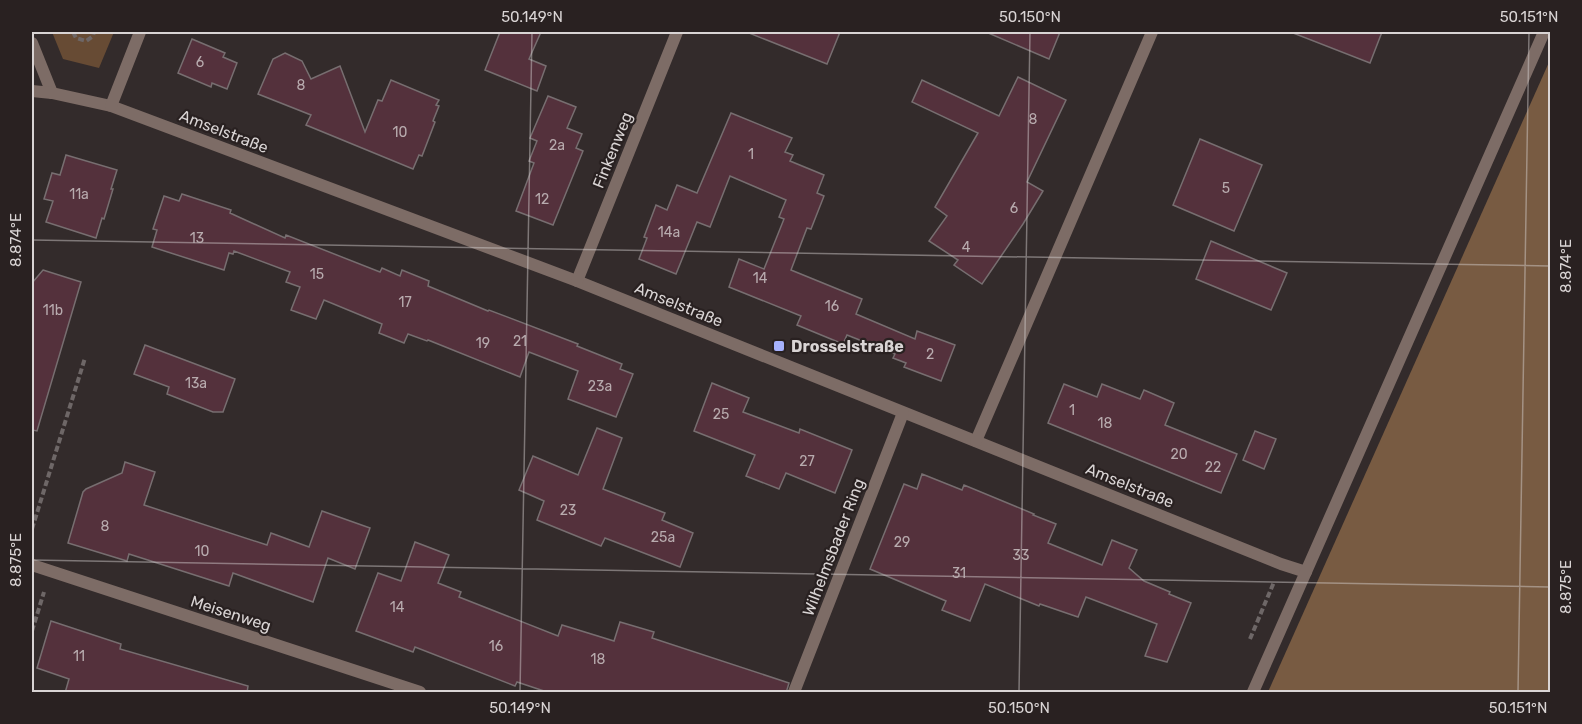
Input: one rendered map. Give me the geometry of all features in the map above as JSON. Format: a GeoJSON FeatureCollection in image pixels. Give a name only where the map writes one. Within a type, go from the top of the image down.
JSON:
{"type":"FeatureCollection","features":[{"type":"Feature","properties":{"kind":"street"},"geometry":{"type":"LineString","coordinates":[[111,106],[140,32]]}},
{"type":"Feature","properties":{"kind":"street","name":"Finkenweg"},"geometry":{"type":"LineString","coordinates":[[577,281],[677,32]]}},
{"type":"Feature","properties":{"kind":"street"},"geometry":{"type":"LineString","coordinates":[[976,441],[1152,32]]}},
{"type":"Feature","properties":{"kind":"street"},"geometry":{"type":"LineString","coordinates":[[1253,693],[1544,32]]}},
{"type":"Feature","properties":{"kind":"street"},"geometry":{"type":"LineString","coordinates":[[32,43],[52,93]]}},
{"type":"Feature","properties":{"kind":"street","name":"Amselstraße"},"geometry":{"type":"LineString","coordinates":[[32,91],[111,106],[577,281],[1281,564],[1306,572]]}},
{"type":"Feature","properties":{"kind":"street","name":"Wilhelmsbader Ring"},"geometry":{"type":"LineString","coordinates":[[794,693],[903,413]]}},
{"type":"Feature","properties":{"kind":"street","name":"Meisenweg"},"geometry":{"type":"LineString","coordinates":[[32,565],[420,693]]}},
{"type":"Feature","properties":{"kind":"path"},"geometry":{"type":"LineString","coordinates":[[73,32],[76,38],[86,41],[93,36],[94,32]]}},
{"type":"Feature","properties":{"kind":"path"},"geometry":{"type":"LineString","coordinates":[[32,529],[85,358]]}},
{"type":"Feature","properties":{"kind":"path"},"geometry":{"type":"LineString","coordinates":[[1250,639],[1281,564]]}},
{"type":"Feature","properties":{"kind":"path"},"geometry":{"type":"LineString","coordinates":[[32,631],[51,571]]}},
{"type":"Feature","properties":{"kind":"shaded area"},"geometry":{"type":"Polygon","coordinates":[[[52,32],[114,32],[99,68],[63,59],[52,32]]]}},
{"type":"Feature","properties":{"kind":"shaded area"},"geometry":{"type":"Polygon","coordinates":[[[1550,60],[1550,692],[1268,692],[1550,60]]]}},
{"type":"Feature","properties":{"kind":"building"},"geometry":{"type":"Polygon","coordinates":[[[500,32],[541,32],[529,59],[546,66],[537,91],[485,70],[500,32]]]}},
{"type":"Feature","properties":{"kind":"building"},"geometry":{"type":"Polygon","coordinates":[[[750,32],[840,32],[827,64],[750,32]]]}},
{"type":"Feature","properties":{"kind":"building"},"geometry":{"type":"Polygon","coordinates":[[[986,32],[1060,32],[1049,59],[986,32]]]}},
{"type":"Feature","properties":{"kind":"building"},"geometry":{"type":"Polygon","coordinates":[[[1293,32],[1382,32],[1370,63],[1293,32]]]}},
{"type":"Feature","properties":{"kind":"building"},"geometry":{"type":"Polygon","coordinates":[[[192,39],[225,53],[223,57],[237,63],[227,89],[212,83],[211,87],[178,73],[192,39]]]}},
{"type":"Feature","properties":{"kind":"building"},"geometry":{"type":"Polygon","coordinates":[[[285,53],[302,61],[311,79],[340,66],[365,132],[378,100],[382,101],[391,80],[439,100],[433,121],[435,122],[422,156],[419,155],[413,169],[306,125],[311,115],[258,94],[273,59],[285,53]]]}},
{"type":"Feature","properties":{"kind":"building"},"geometry":{"type":"Polygon","coordinates":[[[1018,77],[1066,100],[1027,182],[1043,191],[982,284],[954,265],[958,260],[929,241],[947,216],[935,207],[978,133],[912,102],[922,80],[999,116],[1018,77]]]}},
{"type":"Feature","properties":{"kind":"building"},"geometry":{"type":"Polygon","coordinates":[[[548,96],[576,107],[567,128],[582,134],[576,148],[583,151],[553,225],[516,211],[534,163],[529,161],[537,141],[530,138],[548,96]]]}},
{"type":"Feature","properties":{"kind":"building"},"geometry":{"type":"Polygon","coordinates":[[[731,113],[792,138],[785,152],[793,155],[790,161],[824,175],[817,193],[824,196],[811,229],[807,228],[791,270],[862,299],[856,314],[915,339],[917,331],[955,345],[941,381],[904,367],[906,363],[893,358],[895,354],[847,335],[843,344],[797,325],[801,316],[729,287],[739,259],[764,269],[784,219],[779,217],[786,200],[730,176],[710,227],[697,222],[676,274],[639,259],[647,238],[644,237],[656,205],[667,210],[677,185],[697,193],[731,113]]]}},
{"type":"Feature","properties":{"kind":"building"},"geometry":{"type":"Polygon","coordinates":[[[1200,139],[1262,165],[1234,231],[1173,205],[1200,139]]]}},
{"type":"Feature","properties":{"kind":"building"},"geometry":{"type":"Polygon","coordinates":[[[66,155],[117,170],[104,219],[102,218],[96,238],[46,222],[53,201],[44,199],[52,173],[60,175],[66,155]]]}},
{"type":"Feature","properties":{"kind":"building"},"geometry":{"type":"Polygon","coordinates":[[[182,194],[231,210],[230,213],[285,238],[286,235],[380,272],[382,268],[400,276],[402,270],[429,281],[428,286],[578,344],[577,346],[622,364],[620,369],[633,374],[616,417],[568,399],[578,371],[529,352],[520,377],[408,334],[404,343],[379,333],[382,324],[324,300],[316,319],[291,310],[300,287],[286,282],[290,272],[234,251],[233,254],[229,253],[224,270],[152,247],[157,230],[153,229],[164,196],[179,201],[182,194]]]}},
{"type":"Feature","properties":{"kind":"building"},"geometry":{"type":"Polygon","coordinates":[[[1211,241],[1287,273],[1271,310],[1196,279],[1211,241]]]}},
{"type":"Feature","properties":{"kind":"building"},"geometry":{"type":"Polygon","coordinates":[[[43,270],[81,282],[37,431],[32,430],[32,283],[43,270]]]}},
{"type":"Feature","properties":{"kind":"building"},"geometry":{"type":"Polygon","coordinates":[[[145,345],[235,379],[223,412],[213,412],[167,394],[169,387],[134,374],[145,345]]]}},
{"type":"Feature","properties":{"kind":"building"},"geometry":{"type":"Polygon","coordinates":[[[712,383],[749,398],[743,412],[799,433],[800,429],[852,450],[835,493],[786,473],[779,489],[746,476],[755,455],[694,431],[712,383]]]}},
{"type":"Feature","properties":{"kind":"building"},"geometry":{"type":"Polygon","coordinates":[[[1064,384],[1097,397],[1102,384],[1140,399],[1144,390],[1174,403],[1165,425],[1237,454],[1221,493],[1048,423],[1064,384]]]}},
{"type":"Feature","properties":{"kind":"building"},"geometry":{"type":"Polygon","coordinates":[[[597,428],[622,438],[603,489],[665,513],[662,520],[693,533],[680,567],[605,538],[601,546],[537,520],[544,501],[519,490],[533,456],[578,475],[597,428]]]}},
{"type":"Feature","properties":{"kind":"building"},"geometry":{"type":"Polygon","coordinates":[[[1255,431],[1276,439],[1264,469],[1243,460],[1255,431]]]}},
{"type":"Feature","properties":{"kind":"building"},"geometry":{"type":"Polygon","coordinates":[[[125,462],[155,472],[144,505],[267,545],[271,533],[309,547],[322,511],[370,528],[355,569],[328,558],[313,602],[233,573],[229,586],[129,554],[127,561],[68,543],[83,492],[122,473],[125,462]]]}},
{"type":"Feature","properties":{"kind":"building"},"geometry":{"type":"Polygon","coordinates":[[[922,474],[962,490],[964,485],[1056,524],[1048,543],[1102,565],[1112,540],[1137,550],[1129,568],[1144,581],[1191,603],[1167,662],[1145,656],[1157,624],[1086,597],[1078,617],[1040,604],[1039,606],[985,584],[970,621],[942,610],[946,601],[870,569],[904,484],[917,489],[922,474]]]}},
{"type":"Feature","properties":{"kind":"building"},"geometry":{"type":"Polygon","coordinates":[[[415,542],[449,555],[438,583],[461,592],[459,597],[558,636],[562,625],[614,641],[620,622],[654,632],[652,638],[789,683],[786,693],[550,693],[517,682],[515,686],[415,647],[413,652],[356,631],[378,573],[401,581],[415,542]]]}},
{"type":"Feature","properties":{"kind":"building"},"geometry":{"type":"Polygon","coordinates":[[[51,621],[121,644],[120,649],[248,686],[247,693],[65,693],[69,679],[37,668],[51,621]]]}},
{"type":"Feature","properties":{"kind":"place","name":"Drosselstraße"},"geometry":{"type":"Point","coordinates":[779,346]}}]}
